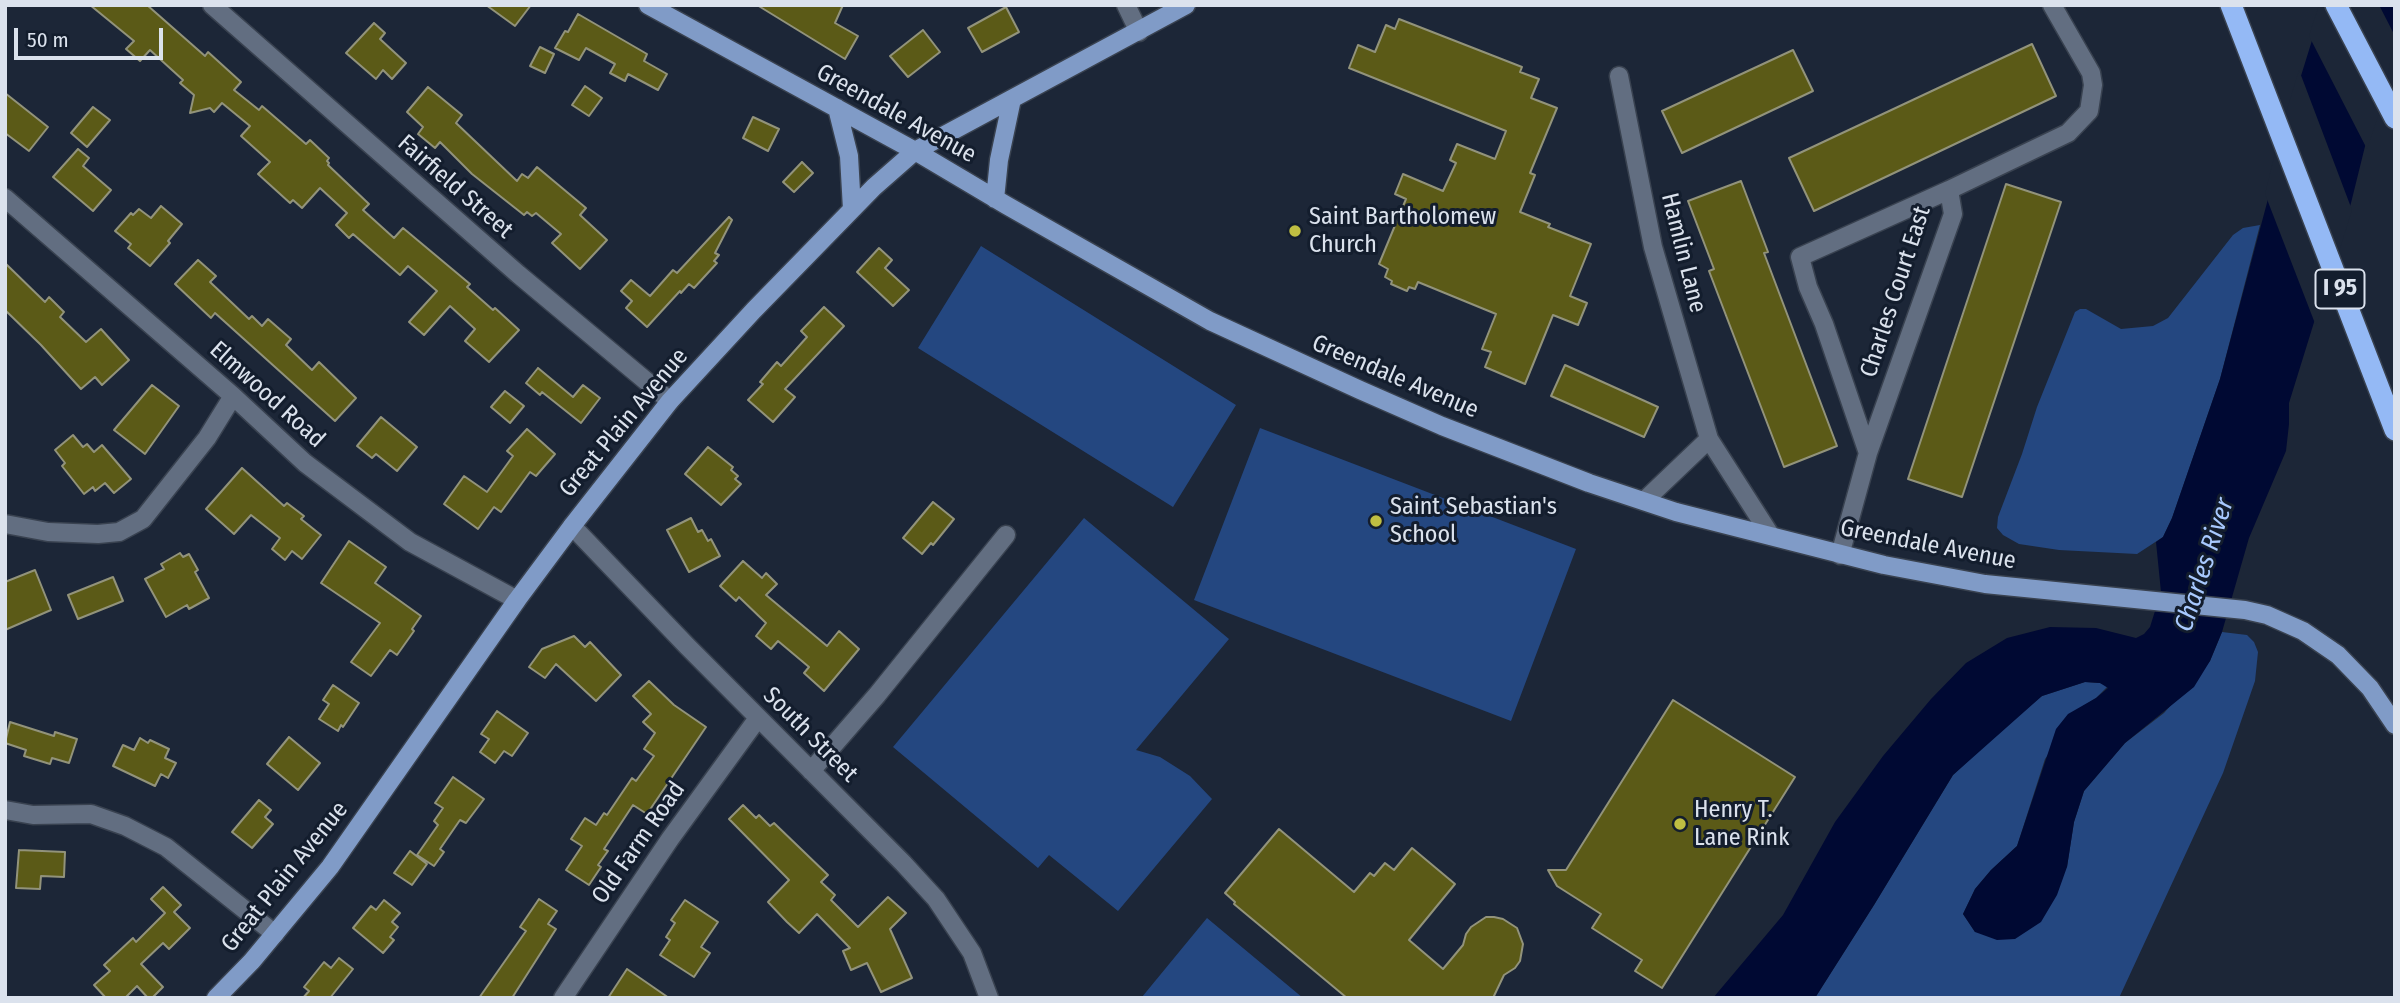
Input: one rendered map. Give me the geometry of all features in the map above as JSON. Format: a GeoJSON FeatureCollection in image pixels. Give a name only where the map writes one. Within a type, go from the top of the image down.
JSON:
{"type":"FeatureCollection","features":[{"type":"Feature","properties":{"kind":"highway"},"geometry":{"type":"LineString","coordinates":[[2217,5],[2249,52]]}},
{"type":"Feature","properties":{"kind":"highway","name":"I 95"},"geometry":{"type":"LineString","coordinates":[[2231,5],[2395,430]]}},
{"type":"Feature","properties":{"kind":"highway"},"geometry":{"type":"LineString","coordinates":[[2336,5],[2395,118]]}},
{"type":"Feature","properties":{"kind":"main road","name":"Greendale Avenue"},"geometry":{"type":"LineString","coordinates":[[648,5],[915,151],[1210,321],[1442,426],[1589,483],[1676,512],[1918,573],[1985,584],[2245,610],[2267,615],[2290,624],[2338,655],[2370,688],[2395,725]]}},
{"type":"Feature","properties":{"kind":"main road","name":"Great Plain Avenue"},"geometry":{"type":"LineString","coordinates":[[216,998],[330,867],[517,600],[670,401],[852,209],[915,151],[1186,5]]}},
{"type":"Feature","properties":{"kind":"main road"},"geometry":{"type":"LineString","coordinates":[[995,199],[999,160],[1012,99]]}},
{"type":"Feature","properties":{"kind":"main road"},"geometry":{"type":"LineString","coordinates":[[837,108],[849,156],[852,209]]}},
{"type":"Feature","properties":{"kind":"street","name":"Fairfield Street"},"geometry":{"type":"LineString","coordinates":[[212,5],[518,274],[670,401]]}},
{"type":"Feature","properties":{"kind":"street"},"geometry":{"type":"LineString","coordinates":[[1126,5],[1139,32]]}},
{"type":"Feature","properties":{"kind":"street","name":"Charles Court East"},"geometry":{"type":"LineString","coordinates":[[1840,555],[1868,453],[1953,214],[1949,190],[2068,132],[2089,111],[2093,85],[2091,74],[2052,5]]}},
{"type":"Feature","properties":{"kind":"street","name":"Hamlin Lane"},"geometry":{"type":"LineString","coordinates":[[1619,76],[1653,247],[1709,439],[1771,536]]}},
{"type":"Feature","properties":{"kind":"street"},"geometry":{"type":"LineString","coordinates":[[1868,453],[1824,324],[1808,287],[1800,257],[1949,190]]}},
{"type":"Feature","properties":{"kind":"street","name":"Elmwood Road"},"geometry":{"type":"LineString","coordinates":[[5,198],[233,396],[304,463],[410,542],[517,600]]}},
{"type":"Feature","properties":{"kind":"street"},"geometry":{"type":"LineString","coordinates":[[5,524],[48,532],[98,534],[119,532],[143,519],[201,447],[233,396]]}},
{"type":"Feature","properties":{"kind":"street"},"geometry":{"type":"LineString","coordinates":[[1644,501],[1709,439]]}},
{"type":"Feature","properties":{"kind":"street","name":"South Street"},"geometry":{"type":"LineString","coordinates":[[572,526],[936,899],[972,953],[989,998]]}},
{"type":"Feature","properties":{"kind":"street"},"geometry":{"type":"LineString","coordinates":[[811,771],[877,695],[1006,536]]}},
{"type":"Feature","properties":{"kind":"street","name":"Old Farm Road"},"geometry":{"type":"LineString","coordinates":[[563,998],[670,839],[758,718]]}},
{"type":"Feature","properties":{"kind":"street"},"geometry":{"type":"LineString","coordinates":[[5,810],[33,815],[91,814],[125,827],[166,847],[275,933]]}},
{"type":"Feature","properties":{"kind":"shaded area"},"geometry":{"type":"Polygon","coordinates":[[[2260,225],[2220,379],[2163,537],[2137,554],[2059,550],[2019,544],[2003,535],[1997,528],[1998,517],[2037,407],[2075,312],[2086,309],[2121,329],[2153,326],[2168,318],[2233,235],[2243,228],[2260,225]]]}},
{"type":"Feature","properties":{"kind":"shaded area"},"geometry":{"type":"Polygon","coordinates":[[[981,246],[1236,405],[1173,507],[918,348],[981,246]]]}},
{"type":"Feature","properties":{"kind":"shaded area"},"geometry":{"type":"Polygon","coordinates":[[[1260,428],[1576,549],[1511,721],[1194,600],[1260,428]]]}},
{"type":"Feature","properties":{"kind":"shaded area"},"geometry":{"type":"Polygon","coordinates":[[[1084,518],[1229,639],[1136,750],[1160,757],[1190,776],[1212,799],[1118,911],[1049,855],[1038,868],[893,747],[1084,518]]]}},
{"type":"Feature","properties":{"kind":"shaded area"},"geometry":{"type":"Polygon","coordinates":[[[2222,632],[2247,635],[2254,642],[2258,652],[2255,681],[2223,773],[2119,998],[1815,998],[1953,775],[2009,723],[2042,696],[2085,682],[2108,686],[2083,706],[2045,759],[2017,846],[1975,889],[1963,914],[1975,932],[2067,867],[2074,822],[2084,791],[2125,743],[2164,713],[2210,661],[2222,632]]]}},
{"type":"Feature","properties":{"kind":"shaded area"},"geometry":{"type":"Polygon","coordinates":[[[1207,918],[1303,998],[1136,998],[1142,997],[1207,918]]]}},
{"type":"Feature","properties":{"kind":"water","name":"Charles River"},"geometry":{"type":"Polygon","coordinates":[[[2323,5],[2395,5],[2395,25],[2351,203],[2289,403],[2286,451],[2249,538],[2222,632],[2210,661],[2194,687],[2125,743],[2084,791],[2074,822],[2067,867],[2057,895],[2041,922],[2015,939],[1997,940],[1975,932],[1963,914],[1975,889],[2017,846],[2056,729],[2068,714],[2108,688],[2100,683],[2085,682],[2042,696],[1953,775],[1815,998],[1713,998],[1783,915],[1835,822],[1883,756],[1931,699],[1966,663],[2007,638],[2050,627],[2096,628],[2136,638],[2150,627],[2161,592],[2156,542],[2163,537],[2172,518],[2220,379],[2300,79],[2323,5]]]}},
{"type":"Feature","properties":{"kind":"pier"},"geometry":{"type":"Polygon","coordinates":[[[2319,5],[2379,5],[2395,36],[2383,101],[2367,149],[2309,36],[2319,5]]]}},
{"type":"Feature","properties":{"kind":"pier"},"geometry":{"type":"Polygon","coordinates":[[[2299,70],[2352,210],[2316,326],[2265,194],[2299,70]]]}},
{"type":"Feature","properties":{"kind":"building"},"geometry":{"type":"Polygon","coordinates":[[[90,5],[147,5],[205,56],[208,52],[241,82],[234,90],[259,110],[262,106],[306,144],[310,140],[329,158],[328,165],[369,204],[363,210],[394,238],[403,228],[470,284],[467,287],[519,330],[489,362],[465,341],[475,329],[450,306],[424,335],[409,322],[437,291],[408,266],[400,275],[353,234],[349,238],[336,225],[347,213],[320,188],[302,208],[293,200],[290,203],[258,174],[270,162],[241,136],[250,126],[222,103],[214,112],[210,108],[190,113],[194,95],[180,83],[183,80],[150,50],[140,61],[126,49],[134,41],[90,5]]]}},
{"type":"Feature","properties":{"kind":"building"},"geometry":{"type":"Polygon","coordinates":[[[486,5],[531,5],[515,26],[486,5]]]}},
{"type":"Feature","properties":{"kind":"building"},"geometry":{"type":"Polygon","coordinates":[[[757,5],[843,5],[835,23],[858,36],[845,59],[757,5]]]}},
{"type":"Feature","properties":{"kind":"building"},"geometry":{"type":"Polygon","coordinates":[[[1006,7],[1019,32],[982,52],[968,28],[1006,7]]]}},
{"type":"Feature","properties":{"kind":"building"},"geometry":{"type":"Polygon","coordinates":[[[578,14],[647,54],[644,61],[667,74],[658,90],[628,74],[625,81],[610,73],[615,64],[586,48],[579,60],[555,48],[578,14]]]}},
{"type":"Feature","properties":{"kind":"building"},"geometry":{"type":"Polygon","coordinates":[[[1399,19],[1522,67],[1520,72],[1539,79],[1531,98],[1557,108],[1530,173],[1535,175],[1520,212],[1550,224],[1548,227],[1591,244],[1570,296],[1587,303],[1578,325],[1553,315],[1525,384],[1485,367],[1491,352],[1482,349],[1496,314],[1418,282],[1415,289],[1409,287],[1407,291],[1391,284],[1392,281],[1385,277],[1388,269],[1379,264],[1406,199],[1395,194],[1403,174],[1443,191],[1456,163],[1450,160],[1457,144],[1495,159],[1506,131],[1349,68],[1358,45],[1375,52],[1386,25],[1395,29],[1399,19]]]}},
{"type":"Feature","properties":{"kind":"building"},"geometry":{"type":"Polygon","coordinates":[[[374,23],[385,33],[380,39],[406,63],[392,79],[383,70],[376,79],[346,53],[374,23]]]}},
{"type":"Feature","properties":{"kind":"building"},"geometry":{"type":"Polygon","coordinates":[[[923,30],[940,52],[908,77],[890,56],[923,30]]]}},
{"type":"Feature","properties":{"kind":"building"},"geometry":{"type":"Polygon","coordinates":[[[2032,44],[2056,96],[1814,211],[1789,158],[2032,44]]]}},
{"type":"Feature","properties":{"kind":"building"},"geometry":{"type":"Polygon","coordinates":[[[540,47],[554,54],[545,73],[530,66],[540,47]]]}},
{"type":"Feature","properties":{"kind":"building"},"geometry":{"type":"Polygon","coordinates":[[[1793,50],[1813,91],[1682,153],[1662,111],[1793,50]]]}},
{"type":"Feature","properties":{"kind":"building"},"geometry":{"type":"Polygon","coordinates":[[[585,86],[602,98],[589,116],[572,105],[585,86]]]}},
{"type":"Feature","properties":{"kind":"building"},"geometry":{"type":"Polygon","coordinates":[[[428,87],[462,115],[456,123],[517,181],[522,174],[528,178],[537,167],[586,208],[580,215],[607,240],[580,269],[552,243],[561,234],[536,213],[532,216],[527,212],[524,215],[472,174],[440,142],[435,148],[418,134],[423,127],[407,112],[428,87]]]}},
{"type":"Feature","properties":{"kind":"building"},"geometry":{"type":"Polygon","coordinates":[[[5,93],[48,127],[29,151],[5,133],[5,93]]]}},
{"type":"Feature","properties":{"kind":"building"},"geometry":{"type":"Polygon","coordinates":[[[93,107],[110,120],[87,147],[71,133],[93,107]]]}},
{"type":"Feature","properties":{"kind":"building"},"geometry":{"type":"Polygon","coordinates":[[[753,117],[779,129],[768,151],[743,138],[753,117]]]}},
{"type":"Feature","properties":{"kind":"building"},"geometry":{"type":"Polygon","coordinates":[[[78,149],[89,158],[83,166],[111,190],[93,211],[53,177],[78,149]]]}},
{"type":"Feature","properties":{"kind":"building"},"geometry":{"type":"Polygon","coordinates":[[[802,162],[813,173],[794,192],[783,182],[802,162]]]}},
{"type":"Feature","properties":{"kind":"building"},"geometry":{"type":"Polygon","coordinates":[[[1741,181],[1768,252],[1764,253],[1837,446],[1784,467],[1709,271],[1714,269],[1688,201],[1741,181]]]}},
{"type":"Feature","properties":{"kind":"building"},"geometry":{"type":"Polygon","coordinates":[[[2006,184],[2061,202],[1962,497],[1908,479],[2006,184]]]}},
{"type":"Feature","properties":{"kind":"building"},"geometry":{"type":"Polygon","coordinates":[[[161,206],[182,224],[150,266],[128,248],[131,244],[115,231],[131,213],[133,215],[139,209],[151,218],[161,206]]]}},
{"type":"Feature","properties":{"kind":"building"},"geometry":{"type":"Polygon","coordinates":[[[729,217],[732,220],[715,253],[719,255],[714,261],[717,263],[694,288],[689,284],[681,293],[680,291],[647,327],[626,308],[632,301],[621,291],[631,280],[650,296],[673,270],[677,273],[729,217]]]}},
{"type":"Feature","properties":{"kind":"building"},"geometry":{"type":"Polygon","coordinates":[[[879,248],[892,260],[885,268],[909,290],[893,306],[857,272],[879,248]]]}},
{"type":"Feature","properties":{"kind":"building"},"geometry":{"type":"Polygon","coordinates":[[[198,260],[216,276],[210,282],[249,319],[252,316],[262,326],[268,319],[291,339],[286,345],[312,370],[319,362],[356,398],[335,421],[215,313],[211,318],[175,284],[198,260]]]}},
{"type":"Feature","properties":{"kind":"building"},"geometry":{"type":"Polygon","coordinates":[[[5,263],[45,302],[49,297],[64,312],[60,317],[86,342],[101,329],[129,360],[102,385],[95,377],[81,389],[5,310],[5,263]]]}},
{"type":"Feature","properties":{"kind":"building"},"geometry":{"type":"Polygon","coordinates":[[[824,307],[844,326],[785,389],[795,397],[773,422],[748,400],[763,384],[760,382],[777,362],[781,366],[807,337],[801,331],[824,307]]]}},
{"type":"Feature","properties":{"kind":"building"},"geometry":{"type":"Polygon","coordinates":[[[1565,365],[1658,407],[1644,437],[1551,396],[1565,365]]]}},
{"type":"Feature","properties":{"kind":"building"},"geometry":{"type":"Polygon","coordinates":[[[538,368],[573,397],[583,385],[600,398],[581,423],[542,392],[540,395],[526,383],[538,368]]]}},
{"type":"Feature","properties":{"kind":"building"},"geometry":{"type":"Polygon","coordinates":[[[152,385],[179,406],[145,454],[114,430],[152,385]]]}},
{"type":"Feature","properties":{"kind":"building"},"geometry":{"type":"Polygon","coordinates":[[[505,391],[524,406],[510,423],[491,407],[505,391]]]}},
{"type":"Feature","properties":{"kind":"building"},"geometry":{"type":"Polygon","coordinates":[[[381,417],[417,447],[397,471],[376,454],[372,458],[357,446],[381,417]]]}},
{"type":"Feature","properties":{"kind":"building"},"geometry":{"type":"Polygon","coordinates":[[[527,429],[555,454],[536,476],[530,472],[501,512],[494,507],[478,529],[444,504],[464,476],[487,492],[513,456],[507,451],[527,429]]]}},
{"type":"Feature","properties":{"kind":"building"},"geometry":{"type":"Polygon","coordinates":[[[73,435],[83,447],[87,444],[94,452],[102,445],[131,479],[114,493],[105,483],[95,491],[93,487],[84,494],[62,466],[65,463],[55,450],[73,435]]]}},
{"type":"Feature","properties":{"kind":"building"},"geometry":{"type":"Polygon","coordinates":[[[708,447],[733,467],[731,470],[738,476],[735,479],[741,484],[721,505],[685,474],[708,447]]]}},
{"type":"Feature","properties":{"kind":"building"},"geometry":{"type":"Polygon","coordinates":[[[242,468],[284,506],[287,503],[304,516],[301,519],[321,535],[302,559],[292,551],[285,560],[272,549],[280,538],[251,515],[234,534],[206,509],[242,468]]]}},
{"type":"Feature","properties":{"kind":"building"},"geometry":{"type":"Polygon","coordinates":[[[933,502],[954,519],[922,554],[903,538],[933,502]]]}},
{"type":"Feature","properties":{"kind":"building"},"geometry":{"type":"Polygon","coordinates":[[[691,518],[698,532],[702,530],[708,541],[711,539],[720,556],[689,572],[667,530],[691,518]]]}},
{"type":"Feature","properties":{"kind":"building"},"geometry":{"type":"Polygon","coordinates":[[[349,541],[386,567],[375,583],[421,616],[397,655],[390,650],[371,676],[351,662],[380,623],[321,583],[349,541]]]}},
{"type":"Feature","properties":{"kind":"building"},"geometry":{"type":"Polygon","coordinates":[[[180,553],[183,557],[189,554],[209,598],[189,609],[187,605],[166,617],[145,579],[164,569],[161,564],[180,553]]]}},
{"type":"Feature","properties":{"kind":"building"},"geometry":{"type":"Polygon","coordinates":[[[743,561],[762,578],[766,573],[777,584],[766,595],[827,646],[839,631],[859,649],[824,691],[804,673],[809,667],[778,641],[771,649],[756,636],[766,623],[739,597],[736,601],[720,586],[743,561]]]}},
{"type":"Feature","properties":{"kind":"building"},"geometry":{"type":"Polygon","coordinates":[[[35,570],[51,610],[5,630],[5,582],[35,570]]]}},
{"type":"Feature","properties":{"kind":"building"},"geometry":{"type":"Polygon","coordinates":[[[113,577],[123,601],[78,619],[68,595],[113,577]]]}},
{"type":"Feature","properties":{"kind":"building"},"geometry":{"type":"Polygon","coordinates":[[[574,636],[585,647],[590,642],[621,675],[596,701],[556,664],[545,678],[529,667],[542,649],[574,636]]]}},
{"type":"Feature","properties":{"kind":"building"},"geometry":{"type":"Polygon","coordinates":[[[649,681],[674,705],[706,727],[647,814],[633,805],[604,849],[608,851],[589,885],[566,870],[582,846],[571,839],[585,818],[596,825],[604,813],[607,815],[632,778],[636,781],[654,756],[644,749],[655,733],[643,722],[651,714],[633,696],[649,681]]]}},
{"type":"Feature","properties":{"kind":"building"},"geometry":{"type":"Polygon","coordinates":[[[333,685],[359,703],[338,731],[319,719],[329,704],[323,700],[333,685]]]}},
{"type":"Feature","properties":{"kind":"building","name":"Henry T. Lane Rink"},"geometry":{"type":"Polygon","coordinates":[[[1673,700],[1795,777],[1662,988],[1635,971],[1642,960],[1592,928],[1601,914],[1557,886],[1548,870],[1566,870],[1673,700]]]}},
{"type":"Feature","properties":{"kind":"building"},"geometry":{"type":"Polygon","coordinates":[[[497,711],[528,733],[512,756],[504,751],[495,763],[480,752],[489,739],[481,734],[497,711]]]}},
{"type":"Feature","properties":{"kind":"building"},"geometry":{"type":"Polygon","coordinates":[[[10,722],[54,736],[55,732],[77,739],[69,763],[52,758],[50,764],[24,756],[26,750],[5,743],[10,722]]]}},
{"type":"Feature","properties":{"kind":"building"},"geometry":{"type":"Polygon","coordinates":[[[289,737],[320,763],[298,790],[267,764],[289,737]]]}},
{"type":"Feature","properties":{"kind":"building"},"geometry":{"type":"Polygon","coordinates":[[[140,738],[169,749],[165,758],[176,763],[168,778],[161,774],[155,786],[113,766],[123,745],[134,750],[140,738]]]}},
{"type":"Feature","properties":{"kind":"building"},"geometry":{"type":"Polygon","coordinates":[[[453,777],[484,799],[466,823],[460,820],[440,849],[444,852],[434,866],[417,855],[438,825],[434,821],[443,808],[435,803],[453,777]]]}},
{"type":"Feature","properties":{"kind":"building"},"geometry":{"type":"Polygon","coordinates":[[[259,800],[271,810],[265,817],[273,824],[252,848],[232,832],[259,800]]]}},
{"type":"Feature","properties":{"kind":"building"},"geometry":{"type":"Polygon","coordinates":[[[743,805],[756,818],[759,815],[770,826],[774,823],[828,875],[821,882],[835,895],[831,900],[858,927],[888,897],[906,913],[890,929],[912,978],[881,992],[867,963],[851,970],[843,951],[850,948],[817,914],[799,933],[787,922],[768,902],[789,880],[729,819],[743,805]]]}},
{"type":"Feature","properties":{"kind":"building"},"geometry":{"type":"Polygon","coordinates":[[[1279,829],[1354,892],[1370,873],[1374,876],[1385,863],[1394,870],[1412,848],[1455,884],[1409,940],[1443,969],[1463,945],[1471,927],[1486,917],[1494,917],[1517,928],[1523,944],[1520,961],[1504,975],[1493,998],[1347,998],[1234,904],[1225,893],[1279,829]]]}},
{"type":"Feature","properties":{"kind":"building"},"geometry":{"type":"Polygon","coordinates":[[[19,850],[65,852],[64,877],[41,876],[40,889],[16,888],[19,850]]]}},
{"type":"Feature","properties":{"kind":"building"},"geometry":{"type":"Polygon","coordinates":[[[410,851],[427,864],[412,885],[394,873],[410,851]]]}},
{"type":"Feature","properties":{"kind":"building"},"geometry":{"type":"Polygon","coordinates":[[[163,887],[181,905],[174,912],[190,928],[169,949],[163,943],[141,964],[163,987],[152,998],[148,998],[137,986],[125,998],[106,998],[94,985],[110,971],[104,965],[133,938],[136,942],[165,913],[151,899],[163,887]]]}},
{"type":"Feature","properties":{"kind":"building"},"geometry":{"type":"Polygon","coordinates":[[[539,899],[557,911],[548,924],[556,929],[512,998],[479,998],[526,931],[520,927],[539,899]]]}},
{"type":"Feature","properties":{"kind":"building"},"geometry":{"type":"Polygon","coordinates":[[[384,900],[400,913],[392,922],[398,927],[390,937],[394,940],[383,953],[353,928],[371,906],[376,910],[384,900]]]}},
{"type":"Feature","properties":{"kind":"building"},"geometry":{"type":"Polygon","coordinates":[[[685,900],[718,922],[701,947],[710,953],[694,977],[660,955],[670,940],[666,937],[675,923],[671,920],[685,900]]]}},
{"type":"Feature","properties":{"kind":"building"},"geometry":{"type":"Polygon","coordinates":[[[339,958],[353,969],[330,998],[303,998],[309,991],[304,987],[324,962],[331,968],[339,958]]]}},
{"type":"Feature","properties":{"kind":"building"},"geometry":{"type":"Polygon","coordinates":[[[627,969],[669,998],[608,998],[627,969]]]}},
{"type":"Feature","properties":{"kind":"place","name":"Saint Bartholomew Church"},"geometry":{"type":"Point","coordinates":[1295,231]}},
{"type":"Feature","properties":{"kind":"place","name":"Saint Sebastian's School"},"geometry":{"type":"Point","coordinates":[1376,521]}},
{"type":"Feature","properties":{"kind":"place","name":"Henry T. Lane Rink"},"geometry":{"type":"Point","coordinates":[1680,824]}}]}
